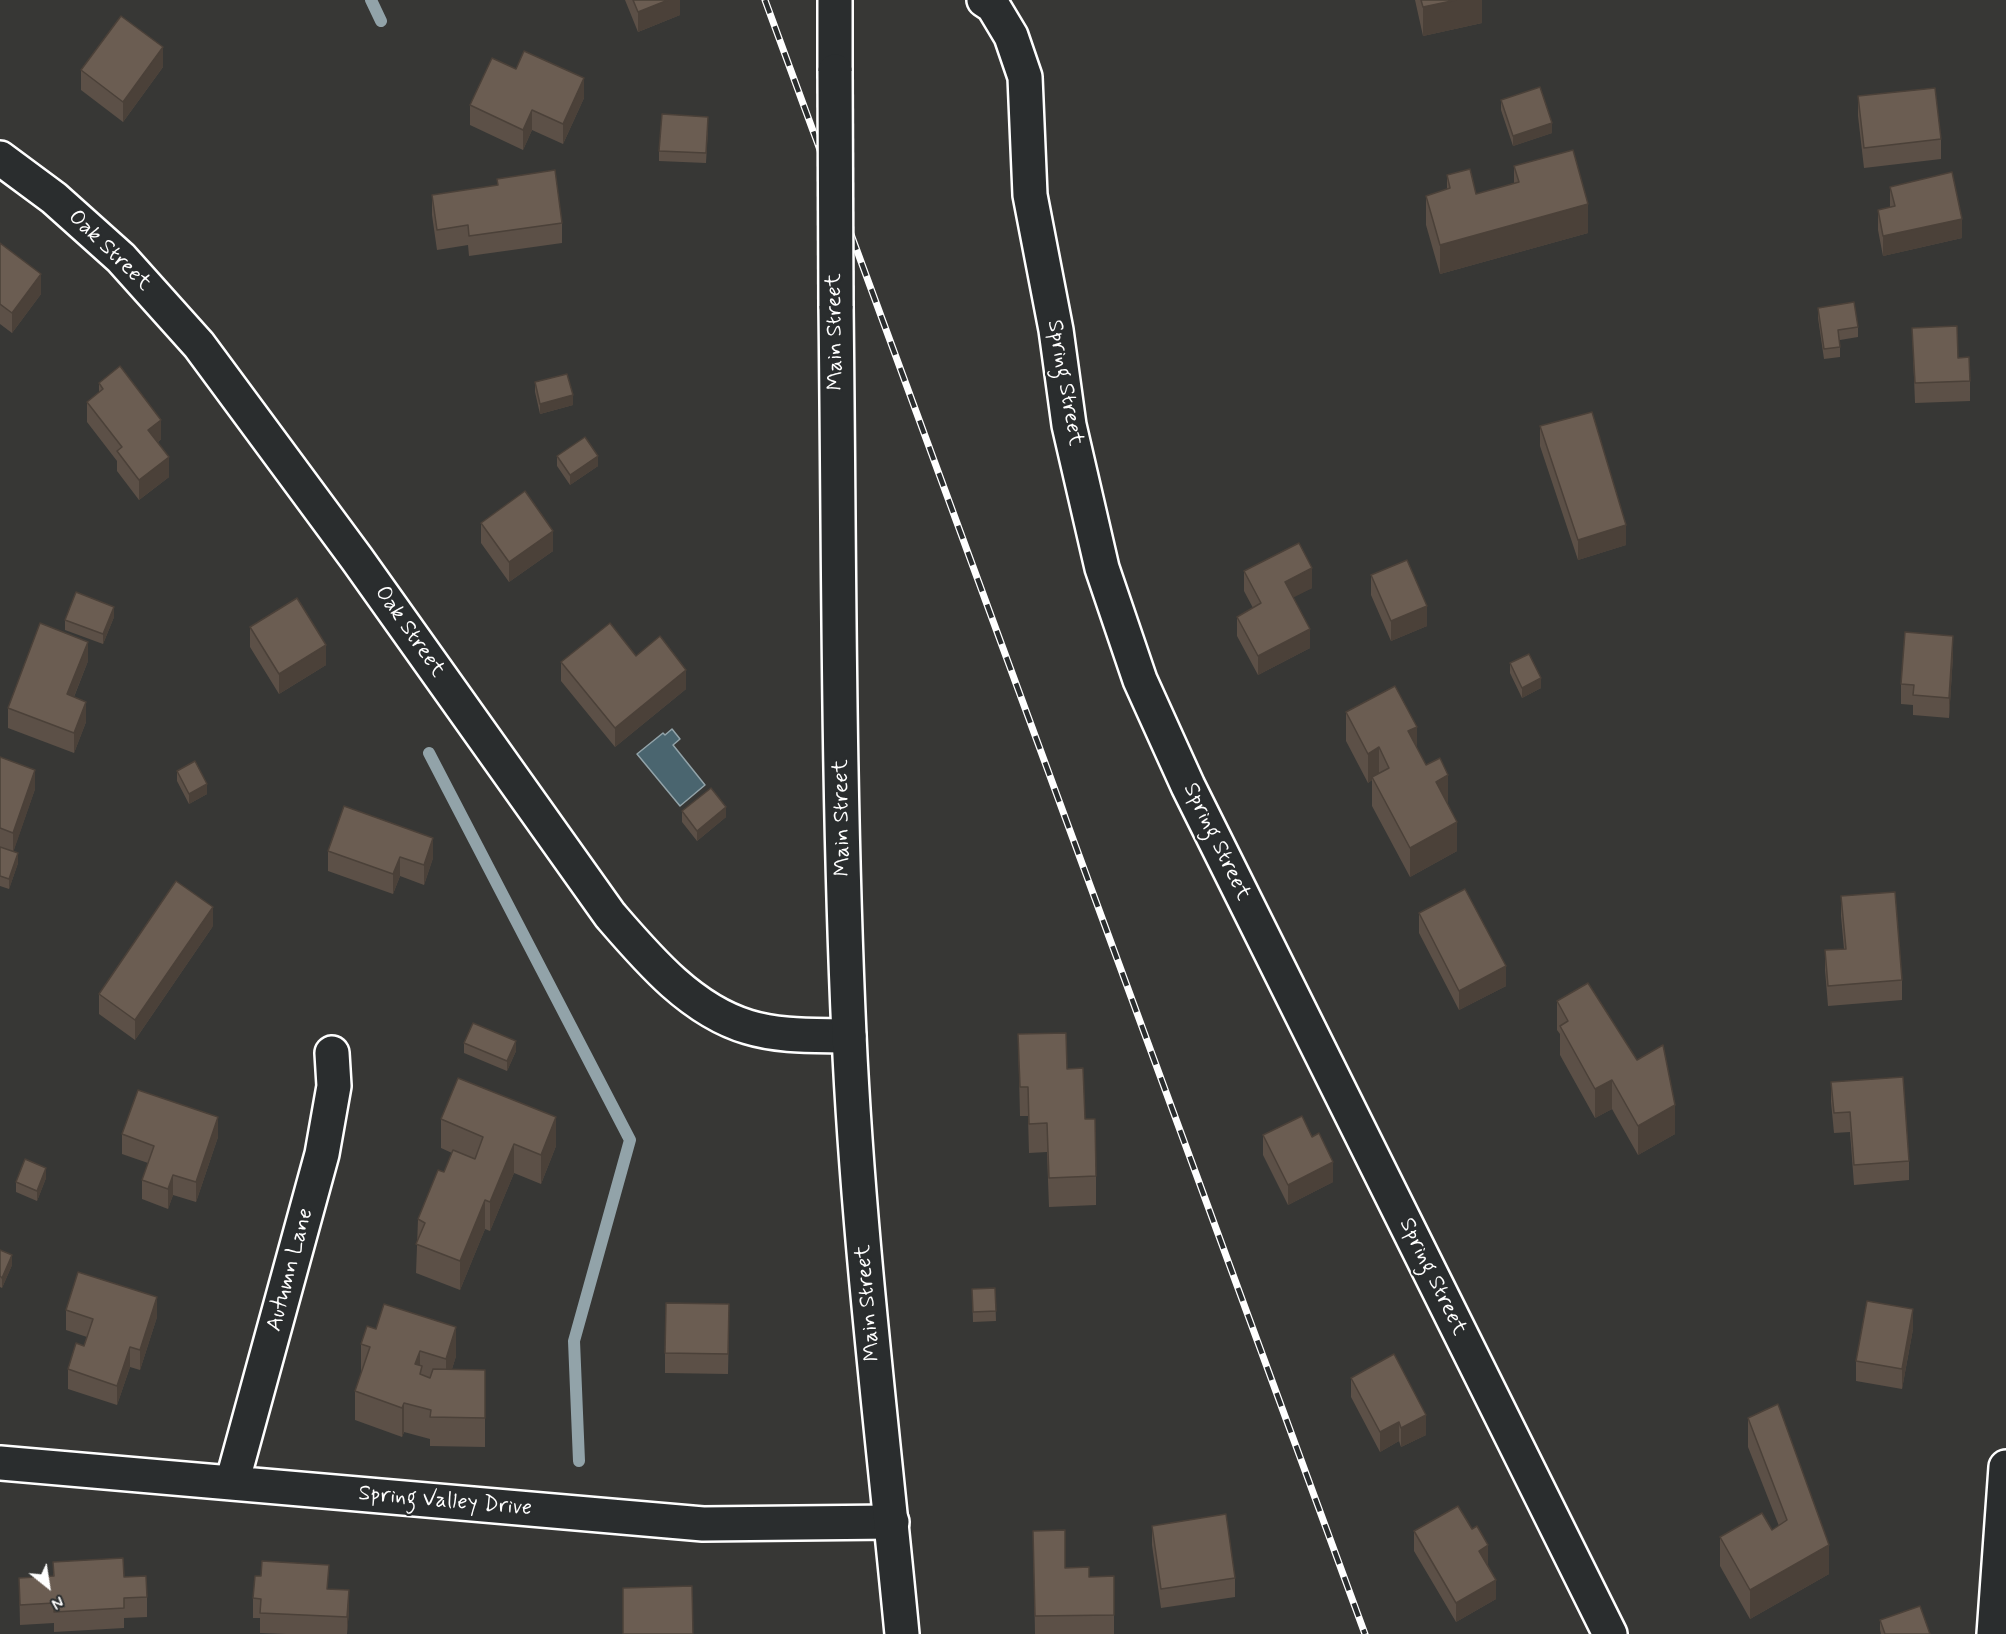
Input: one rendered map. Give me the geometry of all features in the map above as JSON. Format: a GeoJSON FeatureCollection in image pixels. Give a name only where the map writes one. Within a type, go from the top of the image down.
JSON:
{"type":"FeatureCollection","features":[{"type":"Feature","properties":{"kind":"street","name":"Main Street"},"geometry":{"type":"LineString","coordinates":[[835,0],[836,306],[844,886],[849,1036],[869,1319],[902,1634]]}},
{"type":"Feature","properties":{"kind":"street","name":"Spring Street"},"geometry":{"type":"LineString","coordinates":[[984,0],[993,6],[1011,36],[1024,77],[1030,195],[1056,330],[1069,425],[1102,568],[1140,680],[1188,786],[1610,1634]]}},
{"type":"Feature","properties":{"kind":"street","name":"Oak Street"},"geometry":{"type":"LineString","coordinates":[[0,158],[54,198],[121,258],[199,345],[357,559],[610,915],[650,961],[689,994],[723,1018],[750,1028],[794,1034],[849,1036]]}},
{"type":"Feature","properties":{"kind":"street","name":"Autumn Lane"},"geometry":{"type":"LineString","coordinates":[[232,1483],[322,1154],[334,1086],[332,1053]]}},
{"type":"Feature","properties":{"kind":"street","name":"Spring Valley Drive"},"geometry":{"type":"LineString","coordinates":[[0,1463],[703,1524],[891,1522]]}},
{"type":"Feature","properties":{"kind":"street"},"geometry":{"type":"LineString","coordinates":[[1994,1634],[2006,1467]]}},
{"type":"Feature","properties":{"kind":"water"},"geometry":{"type":"Polygon","coordinates":[[[672,729],[680,739],[673,745],[705,785],[680,806],[637,754],[663,733],[665,735],[672,729]]]}},
{"type":"Feature","properties":{"kind":"building"},"geometry":{"type":"Polygon","coordinates":[[[633,0],[668,0],[638,12],[633,0]]]}},
{"type":"Feature","properties":{"kind":"building"},"geometry":{"type":"Polygon","coordinates":[[[1421,0],[1456,0],[1423,7],[1421,0]]]}},
{"type":"Feature","properties":{"kind":"building"},"geometry":{"type":"Polygon","coordinates":[[[121,16],[163,47],[123,102],[81,70],[121,16]]]}},
{"type":"Feature","properties":{"kind":"building"},"geometry":{"type":"Polygon","coordinates":[[[524,51],[584,78],[563,124],[532,110],[523,130],[470,105],[492,58],[516,69],[524,51]]]}},
{"type":"Feature","properties":{"kind":"building"},"geometry":{"type":"Polygon","coordinates":[[[1540,87],[1552,123],[1513,136],[1501,100],[1540,87]]]}},
{"type":"Feature","properties":{"kind":"building"},"geometry":{"type":"Polygon","coordinates":[[[1935,88],[1941,139],[1864,148],[1858,96],[1935,88]]]}},
{"type":"Feature","properties":{"kind":"building"},"geometry":{"type":"Polygon","coordinates":[[[662,114],[708,117],[706,153],[659,151],[662,114]]]}},
{"type":"Feature","properties":{"kind":"building"},"geometry":{"type":"Polygon","coordinates":[[[1573,150],[1588,204],[1440,245],[1426,196],[1450,188],[1447,175],[1470,169],[1476,194],[1519,182],[1514,166],[1573,150]]]}},
{"type":"Feature","properties":{"kind":"building"},"geometry":{"type":"Polygon","coordinates":[[[555,170],[562,223],[469,236],[468,225],[437,230],[432,195],[498,185],[497,179],[555,170]]]}},
{"type":"Feature","properties":{"kind":"building"},"geometry":{"type":"Polygon","coordinates":[[[1952,172],[1962,219],[1883,236],[1878,210],[1895,206],[1890,187],[1952,172]]]}},
{"type":"Feature","properties":{"kind":"building"},"geometry":{"type":"Polygon","coordinates":[[[0,243],[41,274],[12,313],[0,304],[0,243]]]}},
{"type":"Feature","properties":{"kind":"building"},"geometry":{"type":"Polygon","coordinates":[[[1854,302],[1858,327],[1838,330],[1840,347],[1824,349],[1818,308],[1854,302]]]}},
{"type":"Feature","properties":{"kind":"building"},"geometry":{"type":"Polygon","coordinates":[[[1957,326],[1958,358],[1969,357],[1970,381],[1915,383],[1912,328],[1957,326]]]}},
{"type":"Feature","properties":{"kind":"building"},"geometry":{"type":"Polygon","coordinates":[[[120,366],[161,420],[148,430],[169,457],[139,480],[117,451],[122,447],[87,402],[103,389],[99,383],[120,366]]]}},
{"type":"Feature","properties":{"kind":"building"},"geometry":{"type":"Polygon","coordinates":[[[567,374],[573,395],[540,404],[535,382],[567,374]]]}},
{"type":"Feature","properties":{"kind":"building"},"geometry":{"type":"Polygon","coordinates":[[[1592,412],[1626,525],[1578,540],[1540,426],[1592,412]]]}},
{"type":"Feature","properties":{"kind":"building"},"geometry":{"type":"Polygon","coordinates":[[[585,437],[598,456],[570,475],[557,456],[585,437]]]}},
{"type":"Feature","properties":{"kind":"building"},"geometry":{"type":"Polygon","coordinates":[[[525,491],[553,531],[509,562],[481,523],[525,491]]]}},
{"type":"Feature","properties":{"kind":"building"},"geometry":{"type":"Polygon","coordinates":[[[1299,543],[1312,568],[1285,582],[1310,629],[1258,656],[1237,617],[1261,603],[1244,571],[1299,543]]]}},
{"type":"Feature","properties":{"kind":"building"},"geometry":{"type":"Polygon","coordinates":[[[1407,560],[1427,606],[1391,621],[1371,575],[1407,560]]]}},
{"type":"Feature","properties":{"kind":"building"},"geometry":{"type":"Polygon","coordinates":[[[76,592],[114,607],[103,634],[65,620],[76,592]]]}},
{"type":"Feature","properties":{"kind":"building"},"geometry":{"type":"Polygon","coordinates":[[[297,598],[326,645],[279,674],[250,627],[297,598]]]}},
{"type":"Feature","properties":{"kind":"building"},"geometry":{"type":"Polygon","coordinates":[[[40,623],[88,642],[67,694],[86,702],[74,733],[8,708],[40,623]]]}},
{"type":"Feature","properties":{"kind":"building"},"geometry":{"type":"Polygon","coordinates":[[[610,623],[636,656],[660,636],[686,670],[615,728],[561,662],[610,623]]]}},
{"type":"Feature","properties":{"kind":"building"},"geometry":{"type":"Polygon","coordinates":[[[1905,632],[1953,636],[1949,698],[1913,695],[1914,685],[1901,684],[1905,632]]]}},
{"type":"Feature","properties":{"kind":"building"},"geometry":{"type":"Polygon","coordinates":[[[1529,654],[1541,678],[1522,688],[1510,663],[1529,654]]]}},
{"type":"Feature","properties":{"kind":"building"},"geometry":{"type":"Polygon","coordinates":[[[1395,686],[1417,727],[1408,731],[1426,765],[1440,758],[1448,775],[1436,782],[1457,822],[1410,848],[1372,777],[1389,768],[1379,747],[1368,754],[1346,712],[1395,686]]]}},
{"type":"Feature","properties":{"kind":"building"},"geometry":{"type":"Polygon","coordinates":[[[0,757],[35,770],[13,833],[0,828],[0,757]]]}},
{"type":"Feature","properties":{"kind":"building"},"geometry":{"type":"Polygon","coordinates":[[[195,761],[207,784],[189,794],[177,771],[195,761]]]}},
{"type":"Feature","properties":{"kind":"building"},"geometry":{"type":"Polygon","coordinates":[[[711,788],[726,807],[697,831],[682,811],[711,788]]]}},
{"type":"Feature","properties":{"kind":"building"},"geometry":{"type":"Polygon","coordinates":[[[344,806],[433,838],[424,865],[400,857],[393,874],[328,851],[344,806]]]}},
{"type":"Feature","properties":{"kind":"building"},"geometry":{"type":"Polygon","coordinates":[[[0,847],[18,853],[9,879],[0,876],[0,847]]]}},
{"type":"Feature","properties":{"kind":"building"},"geometry":{"type":"Polygon","coordinates":[[[176,881],[213,907],[135,1020],[99,994],[176,881]]]}},
{"type":"Feature","properties":{"kind":"building"},"geometry":{"type":"Polygon","coordinates":[[[1465,889],[1506,966],[1459,991],[1419,913],[1465,889]]]}},
{"type":"Feature","properties":{"kind":"building"},"geometry":{"type":"Polygon","coordinates":[[[1895,892],[1902,980],[1828,986],[1825,950],[1846,949],[1841,896],[1895,892]]]}},
{"type":"Feature","properties":{"kind":"building"},"geometry":{"type":"Polygon","coordinates":[[[1588,983],[1637,1060],[1663,1045],[1675,1105],[1638,1126],[1612,1080],[1595,1089],[1560,1026],[1568,1021],[1557,1001],[1588,983]]]}},
{"type":"Feature","properties":{"kind":"building"},"geometry":{"type":"Polygon","coordinates":[[[473,1023],[516,1041],[507,1061],[464,1043],[473,1023]]]}},
{"type":"Feature","properties":{"kind":"building"},"geometry":{"type":"Polygon","coordinates":[[[1066,1033],[1067,1069],[1083,1068],[1085,1119],[1095,1119],[1096,1176],[1049,1178],[1047,1123],[1029,1124],[1028,1087],[1020,1087],[1018,1034],[1066,1033]]]}},
{"type":"Feature","properties":{"kind":"building"},"geometry":{"type":"Polygon","coordinates":[[[1903,1077],[1909,1161],[1854,1165],[1850,1112],[1834,1113],[1831,1082],[1903,1077]]]}},
{"type":"Feature","properties":{"kind":"building"},"geometry":{"type":"Polygon","coordinates":[[[458,1078],[556,1117],[541,1155],[514,1144],[490,1202],[485,1200],[460,1261],[416,1244],[425,1223],[418,1219],[438,1170],[444,1172],[453,1150],[475,1159],[483,1137],[441,1119],[458,1078]]]}},
{"type":"Feature","properties":{"kind":"building"},"geometry":{"type":"Polygon","coordinates":[[[138,1090],[218,1117],[196,1182],[173,1175],[168,1189],[142,1180],[154,1146],[122,1134],[138,1090]]]}},
{"type":"Feature","properties":{"kind":"building"},"geometry":{"type":"Polygon","coordinates":[[[1302,1116],[1312,1137],[1319,1133],[1333,1162],[1288,1185],[1263,1135],[1302,1116]]]}},
{"type":"Feature","properties":{"kind":"building"},"geometry":{"type":"Polygon","coordinates":[[[25,1159],[46,1168],[37,1191],[16,1182],[25,1159]]]}},
{"type":"Feature","properties":{"kind":"building"},"geometry":{"type":"Polygon","coordinates":[[[0,1250],[12,1255],[2,1278],[0,1276],[0,1250]]]}},
{"type":"Feature","properties":{"kind":"building"},"geometry":{"type":"Polygon","coordinates":[[[78,1272],[157,1297],[140,1350],[130,1347],[117,1386],[68,1369],[76,1343],[84,1346],[93,1319],[66,1310],[78,1272]]]}},
{"type":"Feature","properties":{"kind":"building"},"geometry":{"type":"Polygon","coordinates":[[[995,1288],[996,1311],[973,1312],[972,1289],[995,1288]]]}},
{"type":"Feature","properties":{"kind":"building"},"geometry":{"type":"Polygon","coordinates":[[[1867,1301],[1913,1309],[1902,1369],[1856,1361],[1867,1301]]]}},
{"type":"Feature","properties":{"kind":"building"},"geometry":{"type":"Polygon","coordinates":[[[666,1303],[729,1304],[728,1354],[665,1353],[666,1303]]]}},
{"type":"Feature","properties":{"kind":"building"},"geometry":{"type":"Polygon","coordinates":[[[384,1304],[456,1327],[446,1359],[420,1351],[415,1364],[422,1366],[420,1374],[430,1378],[433,1369],[485,1370],[485,1418],[430,1417],[431,1410],[404,1403],[402,1408],[355,1391],[370,1347],[361,1344],[367,1326],[376,1329],[384,1304]]]}},
{"type":"Feature","properties":{"kind":"building"},"geometry":{"type":"Polygon","coordinates":[[[1394,1354],[1426,1415],[1401,1428],[1399,1422],[1380,1432],[1351,1378],[1394,1354]]]}},
{"type":"Feature","properties":{"kind":"building"},"geometry":{"type":"Polygon","coordinates":[[[1778,1404],[1829,1545],[1750,1590],[1720,1537],[1762,1513],[1772,1530],[1787,1520],[1748,1418],[1778,1404]]]}},
{"type":"Feature","properties":{"kind":"building"},"geometry":{"type":"Polygon","coordinates":[[[1458,1506],[1472,1529],[1477,1526],[1488,1545],[1479,1551],[1496,1580],[1456,1603],[1414,1531],[1458,1506]]]}},
{"type":"Feature","properties":{"kind":"building"},"geometry":{"type":"Polygon","coordinates":[[[1226,1514],[1235,1578],[1161,1589],[1152,1526],[1226,1514]]]}},
{"type":"Feature","properties":{"kind":"building"},"geometry":{"type":"Polygon","coordinates":[[[1065,1530],[1065,1568],[1089,1567],[1089,1577],[1114,1576],[1114,1615],[1035,1616],[1033,1531],[1065,1530]]]}},
{"type":"Feature","properties":{"kind":"building"},"geometry":{"type":"Polygon","coordinates":[[[123,1558],[124,1577],[146,1576],[147,1597],[124,1598],[124,1608],[54,1612],[54,1603],[20,1605],[19,1578],[54,1576],[53,1562],[123,1558]]]}},
{"type":"Feature","properties":{"kind":"building"},"geometry":{"type":"Polygon","coordinates":[[[262,1561],[329,1565],[327,1589],[349,1590],[347,1617],[260,1613],[261,1599],[253,1598],[255,1576],[261,1576],[262,1561]]]}},
{"type":"Feature","properties":{"kind":"building"},"geometry":{"type":"Polygon","coordinates":[[[692,1586],[693,1634],[623,1634],[623,1588],[692,1586]]]}},
{"type":"Feature","properties":{"kind":"building"},"geometry":{"type":"Polygon","coordinates":[[[1920,1606],[1930,1634],[1885,1634],[1880,1620],[1920,1606]]]}},
{"type":"Feature","properties":{"kind":"waterway"},"geometry":{"type":"LineString","coordinates":[[371,0],[381,21]]}},
{"type":"Feature","properties":{"kind":"waterway"},"geometry":{"type":"LineString","coordinates":[[429,753],[630,1140],[574,1341],[579,1461]]}},
{"type":"Feature","properties":{"kind":"railway"},"geometry":{"type":"LineString","coordinates":[[765,0],[1365,1634]]}}]}
